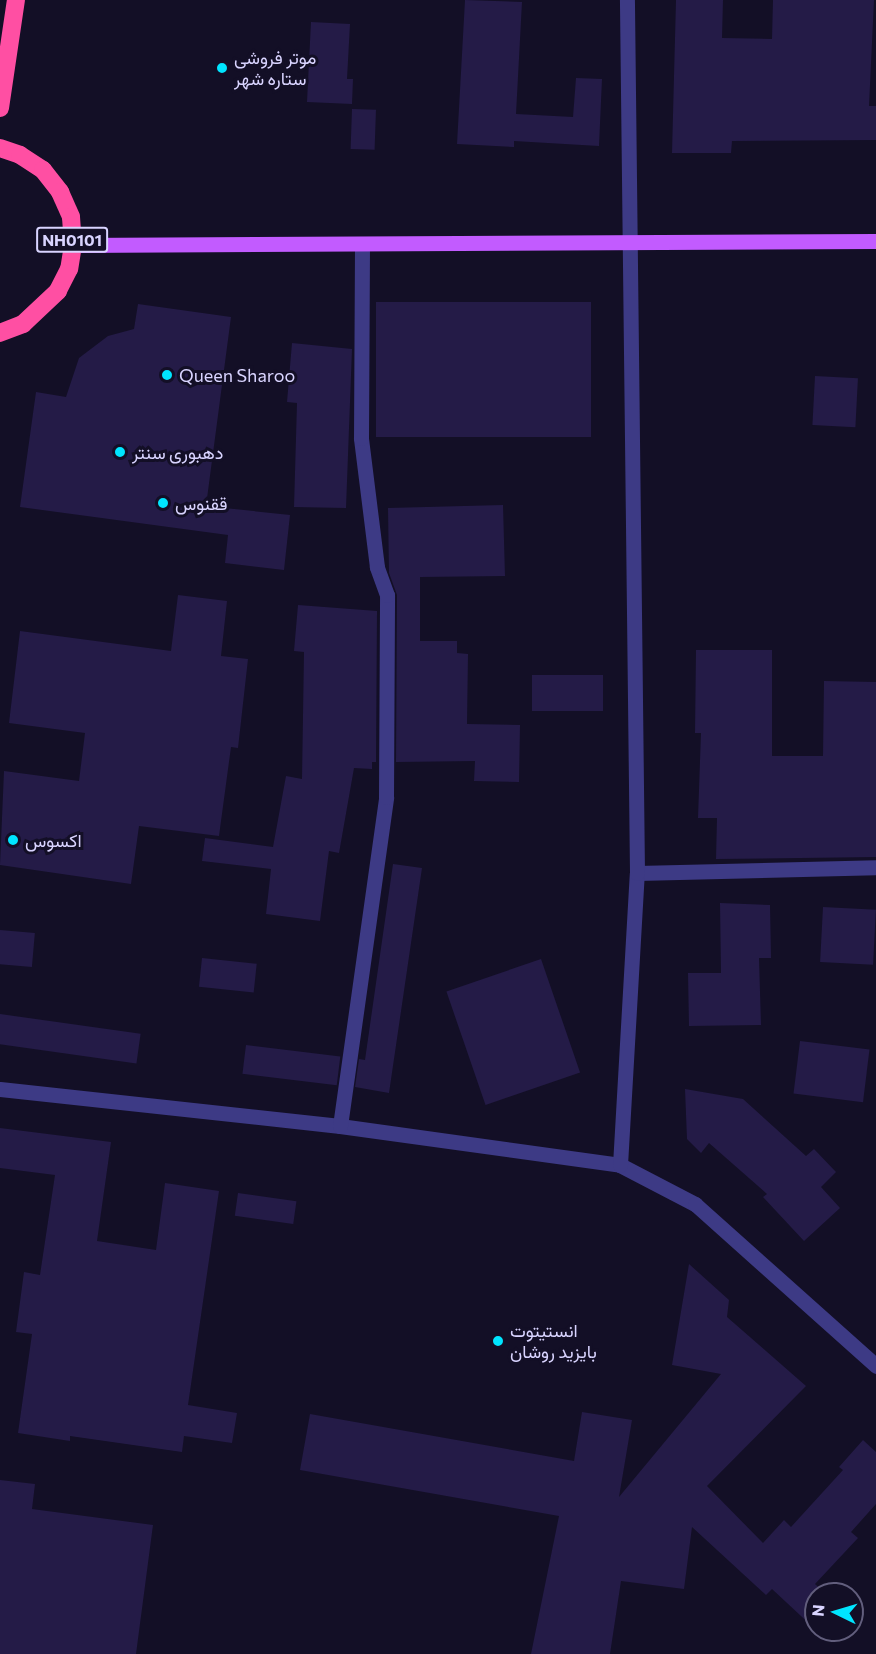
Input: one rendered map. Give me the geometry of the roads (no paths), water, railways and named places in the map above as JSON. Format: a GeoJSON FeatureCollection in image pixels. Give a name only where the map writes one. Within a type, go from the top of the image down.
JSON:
{"type":"FeatureCollection","features":[{"type":"Feature","properties":{"kind":"highway"},"geometry":{"type":"LineString","coordinates":[[0,108],[16,0]]}},
{"type":"Feature","properties":{"kind":"highway","name":"NH0101"},"geometry":{"type":"LineString","coordinates":[[0,148],[20,155],[43,170],[60,192],[70,217],[73,245],[69,269],[53,298],[23,324],[0,333]]}},
{"type":"Feature","properties":{"kind":"main road"},"geometry":{"type":"LineString","coordinates":[[73,245],[876,242]]}},
{"type":"Feature","properties":{"kind":"street"},"geometry":{"type":"LineString","coordinates":[[620,1165],[637,873],[627,0]]}},
{"type":"Feature","properties":{"kind":"street"},"geometry":{"type":"LineString","coordinates":[[340,1126],[386,797],[387,595],[377,567],[361,438],[362,245]]}},
{"type":"Feature","properties":{"kind":"street"},"geometry":{"type":"LineString","coordinates":[[637,873],[876,867]]}},
{"type":"Feature","properties":{"kind":"street"},"geometry":{"type":"LineString","coordinates":[[0,1089],[340,1126],[620,1165],[696,1204],[876,1366]]}},
{"type":"Feature","properties":{"kind":"place","name":"موتر فروشی ستاره شهر"},"geometry":{"type":"Point","coordinates":[222,68]}},
{"type":"Feature","properties":{"kind":"place","name":"Queen Sharoo"},"geometry":{"type":"Point","coordinates":[167,375]}},
{"type":"Feature","properties":{"kind":"place","name":"دهبوری سنتر"},"geometry":{"type":"Point","coordinates":[120,452]}},
{"type":"Feature","properties":{"kind":"place","name":"ققنوس"},"geometry":{"type":"Point","coordinates":[163,503]}},
{"type":"Feature","properties":{"kind":"place","name":"اکسوس"},"geometry":{"type":"Point","coordinates":[13,840]}},
{"type":"Feature","properties":{"kind":"place","name":"انستیتوت بایزید روشان"},"geometry":{"type":"Point","coordinates":[498,1341]}}]}
